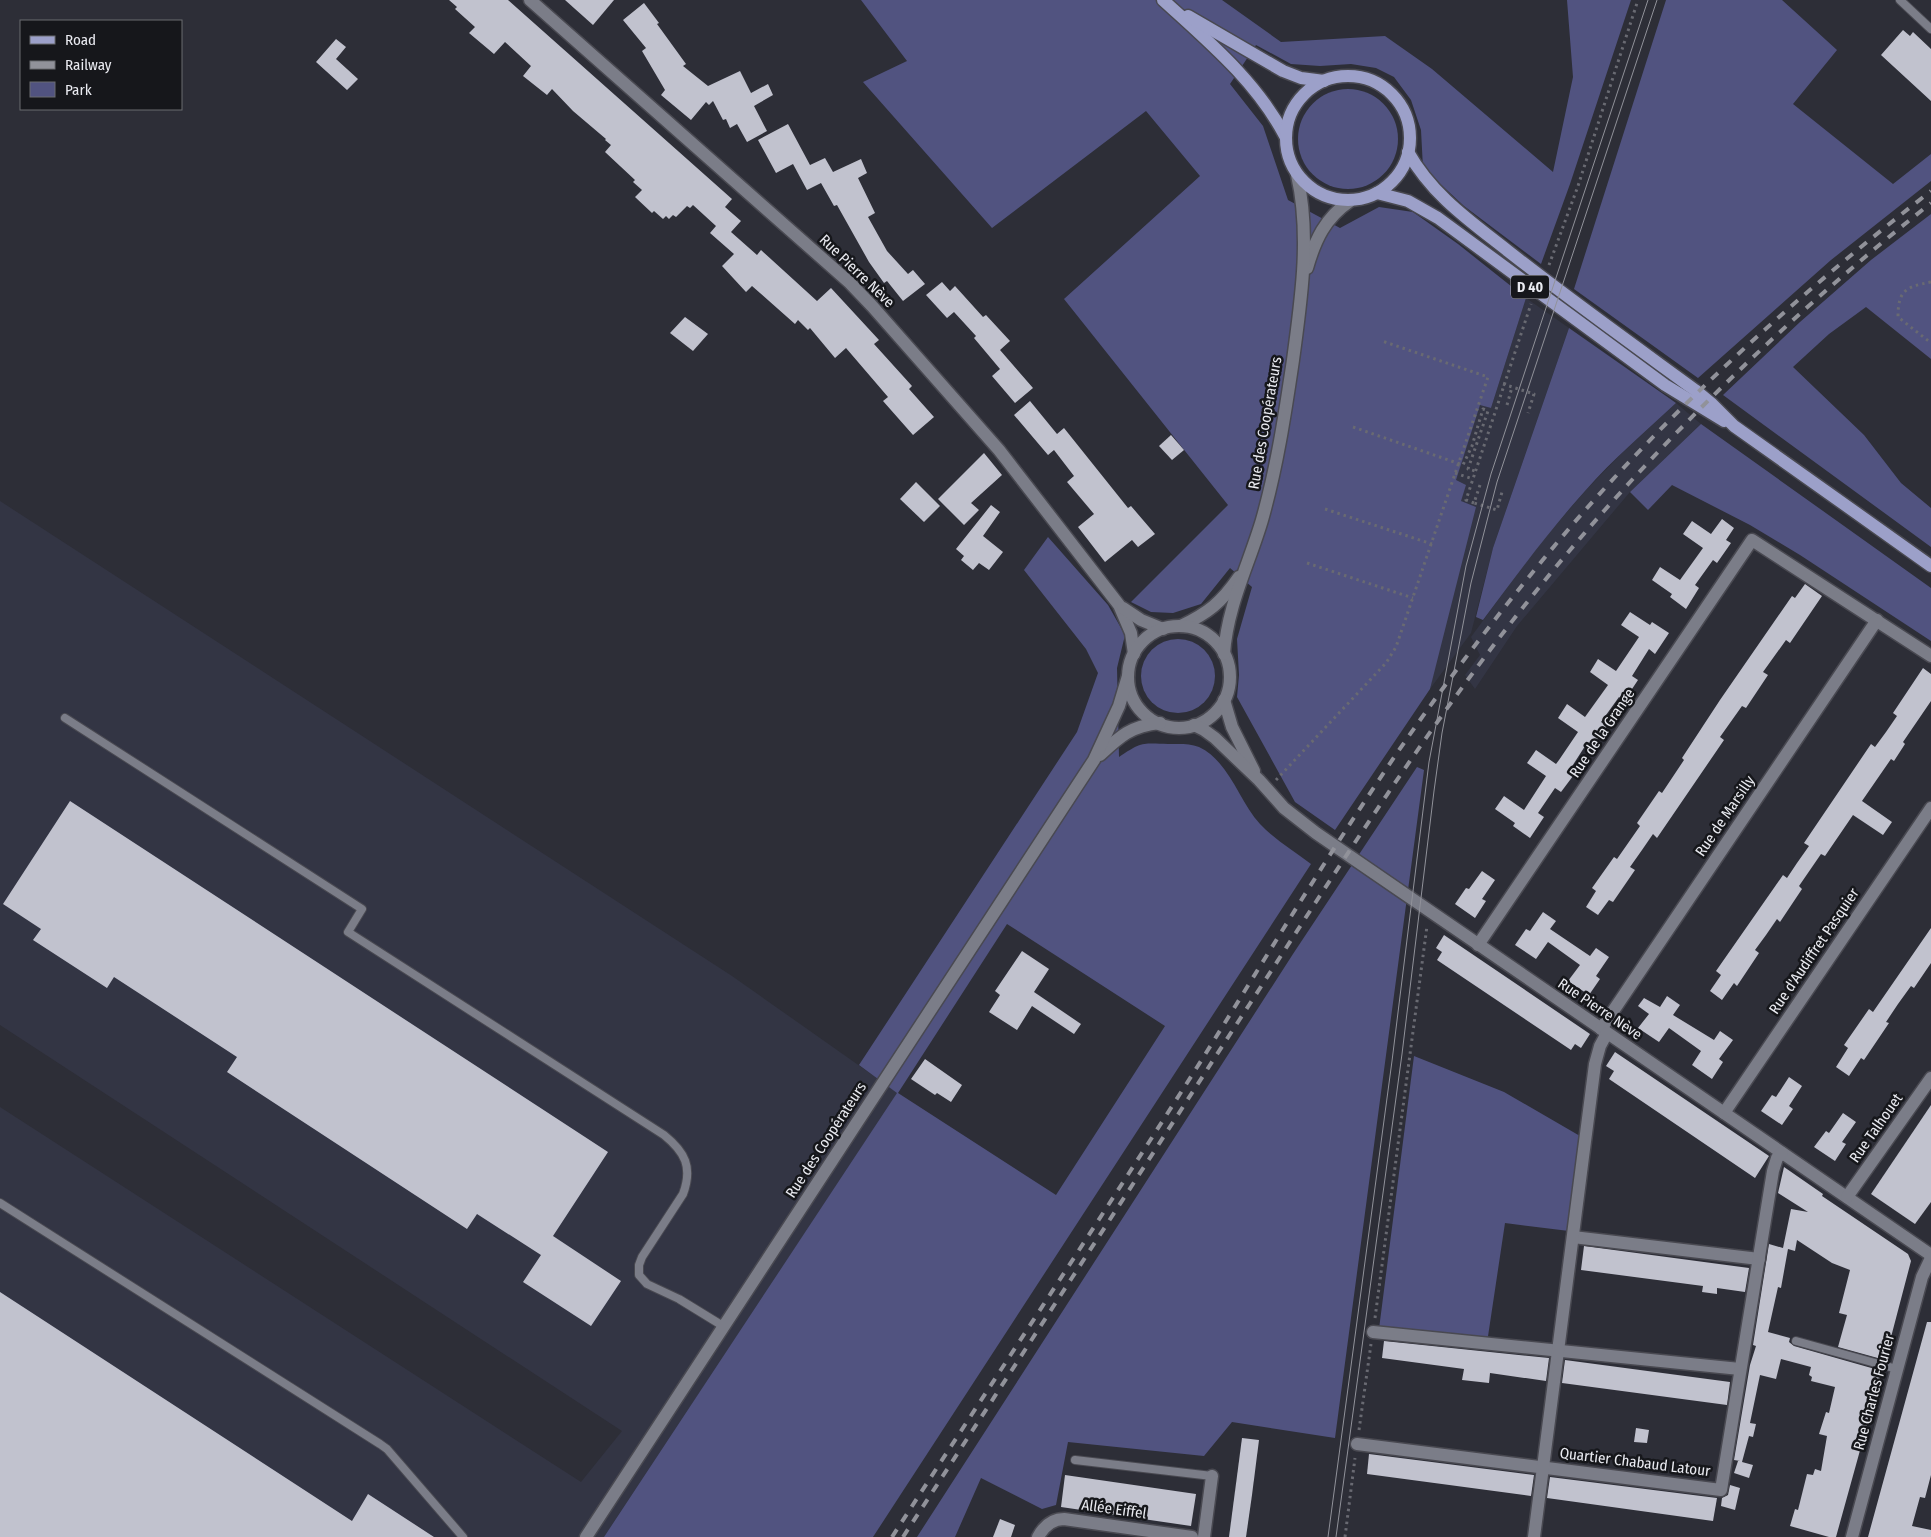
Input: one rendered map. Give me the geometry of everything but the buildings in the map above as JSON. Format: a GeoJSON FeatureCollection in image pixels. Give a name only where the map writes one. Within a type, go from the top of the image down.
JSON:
{"type":"FeatureCollection","features":[{"type":"Feature","properties":{"kind":"main road"},"geometry":{"type":"LineString","coordinates":[[1163,0],[1258,58],[1283,71],[1302,78],[1324,80],[1344,76],[1358,77],[1377,83],[1388,91],[1397,101],[1407,118],[1410,139],[1408,152],[1397,176],[1388,186],[1377,193],[1350,201],[1336,200],[1323,196],[1306,185],[1297,175],[1288,157],[1285,136],[1289,117],[1298,100],[1324,80]]}},
{"type":"Feature","properties":{"kind":"main road"},"geometry":{"type":"LineString","coordinates":[[1163,0],[1242,74],[1271,111],[1285,136]]}},
{"type":"Feature","properties":{"kind":"main road","name":"D 40"},"geometry":{"type":"LineString","coordinates":[[1408,152],[1421,174],[1443,198],[1543,279],[1695,390],[1734,426],[1931,566]]}},
{"type":"Feature","properties":{"kind":"main road","name":"D 40"},"geometry":{"type":"LineString","coordinates":[[1377,193],[1408,201],[1428,212],[1671,389],[1712,415],[1734,426]]}},
{"type":"Feature","properties":{"kind":"street","name":"Rue Pierre Nève"},"geometry":{"type":"LineString","coordinates":[[530,0],[850,283],[999,450],[1120,605],[1140,620],[1163,628]]}},
{"type":"Feature","properties":{"kind":"street","name":"Rue des Coopérateurs"},"geometry":{"type":"LineString","coordinates":[[1224,654],[1226,635],[1245,568],[1266,506],[1280,445],[1304,280],[1302,198],[1297,175]]}},
{"type":"Feature","properties":{"kind":"street","name":"Rue des Coopérateurs"},"geometry":{"type":"LineString","coordinates":[[1304,280],[1320,232],[1335,212],[1350,201]]}},
{"type":"Feature","properties":{"kind":"street","name":"Rue de la Grange"},"geometry":{"type":"LineString","coordinates":[[1478,945],[1752,540],[1877,620]]}},
{"type":"Feature","properties":{"kind":"street","name":"Rue des Coopérateurs"},"geometry":{"type":"LineString","coordinates":[[1181,626],[1215,606],[1245,568]]}},
{"type":"Feature","properties":{"kind":"street","name":"Rue Pierre Nève"},"geometry":{"type":"LineString","coordinates":[[1120,605],[1131,633],[1134,654]]}},
{"type":"Feature","properties":{"kind":"street"},"geometry":{"type":"LineString","coordinates":[[1877,620],[1931,656]]}},
{"type":"Feature","properties":{"kind":"street","name":"Rue de Marsilly"},"geometry":{"type":"LineString","coordinates":[[1604,1031],[1877,620]]}},
{"type":"Feature","properties":{"kind":"street"},"geometry":{"type":"LineString","coordinates":[[1181,626],[1194,628],[1206,634],[1217,643],[1229,667],[1229,680],[1224,700],[1211,715],[1194,725],[1173,727],[1147,716],[1137,705],[1130,691],[1128,676],[1134,654],[1146,638],[1163,628],[1181,626]]}},
{"type":"Feature","properties":{"kind":"street","name":"Rue des Coopérateurs"},"geometry":{"type":"LineString","coordinates":[[586,1537],[1094,760],[1119,706],[1128,676]]}},
{"type":"Feature","properties":{"kind":"street","name":"Rue Pierre Nève"},"geometry":{"type":"LineString","coordinates":[[1224,700],[1232,727],[1259,780]]}},
{"type":"Feature","properties":{"kind":"street","name":"Rue des Coopérateurs"},"geometry":{"type":"LineString","coordinates":[[1094,760],[1130,730],[1160,723]]}},
{"type":"Feature","properties":{"kind":"street","name":"Rue Pierre Nève"},"geometry":{"type":"LineString","coordinates":[[1194,725],[1215,738],[1259,780],[1292,816],[1931,1256]]}},
{"type":"Feature","properties":{"kind":"street","name":"Rue d'Audiffret Pasquier"},"geometry":{"type":"LineString","coordinates":[[1724,1113],[1931,808]]}},
{"type":"Feature","properties":{"kind":"street","name":"Quartier Chabaud Latour"},"geometry":{"type":"LineString","coordinates":[[1534,1537],[1597,1055],[1604,1031]]}},
{"type":"Feature","properties":{"kind":"street","name":"Rue Talhouet"},"geometry":{"type":"LineString","coordinates":[[1847,1197],[1931,1078]]}},
{"type":"Feature","properties":{"kind":"street","name":"Quartier Chabaud Latour"},"geometry":{"type":"LineString","coordinates":[[1356,1444],[1721,1490],[1773,1171],[1777,1158],[1782,1152]]}},
{"type":"Feature","properties":{"kind":"street"},"geometry":{"type":"LineString","coordinates":[[1573,1237],[1759,1259]]}},
{"type":"Feature","properties":{"kind":"street","name":"Rue Charles Fourier"},"geometry":{"type":"LineString","coordinates":[[1852,1537],[1922,1277],[1931,1256]]}},
{"type":"Feature","properties":{"kind":"street"},"geometry":{"type":"LineString","coordinates":[[1373,1332],[1740,1369]]}},
{"type":"Feature","properties":{"kind":"street"},"geometry":{"type":"LineString","coordinates":[[1204,1537],[1212,1476]]}},
{"type":"Feature","properties":{"kind":"street","name":"Allée Eiffel"},"geometry":{"type":"LineString","coordinates":[[1038,1537],[1048,1524],[1059,1519],[1192,1537]]}},
{"type":"Feature","properties":{"kind":"lane"},"geometry":{"type":"LineString","coordinates":[[1900,0],[1931,29]]}},
{"type":"Feature","properties":{"kind":"lane"},"geometry":{"type":"LineString","coordinates":[[65,718],[362,909],[348,932],[664,1135],[677,1146],[682,1153],[687,1168],[686,1185],[683,1194],[642,1257],[639,1265],[639,1275],[647,1284],[680,1299],[723,1326]]}},
{"type":"Feature","properties":{"kind":"lane"},"geometry":{"type":"LineString","coordinates":[[0,1203],[387,1449],[464,1537]]}},
{"type":"Feature","properties":{"kind":"lane"},"geometry":{"type":"LineString","coordinates":[[1796,1341],[1897,1369]]}},
{"type":"Feature","properties":{"kind":"lane"},"geometry":{"type":"LineString","coordinates":[[1075,1460],[1212,1476]]}},
{"type":"Feature","properties":{"kind":"path"},"geometry":{"type":"LineString","coordinates":[[1543,279],[1578,186],[1638,0]]}},
{"type":"Feature","properties":{"kind":"path"},"geometry":{"type":"LineString","coordinates":[[1931,282],[1913,286],[1903,292],[1898,303],[1898,317],[1931,342]]}},
{"type":"Feature","properties":{"kind":"path"},"geometry":{"type":"LineString","coordinates":[[1502,492],[1496,510],[1466,500],[1535,291]]}},
{"type":"Feature","properties":{"kind":"path"},"geometry":{"type":"LineString","coordinates":[[1268,790],[1386,663],[1396,648],[1488,377],[1382,341]]}},
{"type":"Feature","properties":{"kind":"path"},"geometry":{"type":"LineString","coordinates":[[1503,384],[1534,394],[1528,413]]}},
{"type":"Feature","properties":{"kind":"path"},"geometry":{"type":"LineString","coordinates":[[1506,405],[1512,387]]}},
{"type":"Feature","properties":{"kind":"path"},"geometry":{"type":"LineString","coordinates":[[1353,427],[1463,464],[1472,446],[1483,409],[1488,410],[1468,469],[1475,471]]}},
{"type":"Feature","properties":{"kind":"path"},"geometry":{"type":"LineString","coordinates":[[1455,473],[1472,479]]}},
{"type":"Feature","properties":{"kind":"path"},"geometry":{"type":"LineString","coordinates":[[1474,503],[1480,485]]}},
{"type":"Feature","properties":{"kind":"path"},"geometry":{"type":"LineString","coordinates":[[1325,509],[1432,544]]}},
{"type":"Feature","properties":{"kind":"path"},"geometry":{"type":"LineString","coordinates":[[1307,563],[1413,598]]}},
{"type":"Feature","properties":{"kind":"path"},"geometry":{"type":"LineString","coordinates":[[1345,1537],[1429,912]]}},
{"type":"Feature","properties":{"kind":"shaded area"},"geometry":{"type":"Polygon","coordinates":[[[1526,298],[1569,328],[1493,548],[1471,633],[1430,689],[1453,580],[1475,507],[1460,501],[1455,481],[1480,404],[1491,408],[1526,298]]]}},
{"type":"Feature","properties":{"kind":"shaded area"},"geometry":{"type":"Polygon","coordinates":[[[1676,403],[1701,424],[1630,492],[1517,626],[1475,689],[1465,675],[1480,655],[1471,637],[1536,548],[1586,490],[1622,453],[1676,403]]]}},
{"type":"Feature","properties":{"kind":"shaded area"},"geometry":{"type":"Polygon","coordinates":[[[0,501],[732,976],[898,1093],[604,1537],[0,1537],[0,1107],[581,1482],[622,1431],[0,1025],[0,501]]]}},
{"type":"Feature","properties":{"kind":"green space"},"geometry":{"type":"Polygon","coordinates":[[[861,0],[1222,0],[1281,42],[1385,36],[1432,69],[1553,172],[1573,77],[1567,0],[1631,0],[1570,184],[1541,264],[1464,206],[1423,168],[1421,130],[1411,100],[1394,77],[1376,68],[1351,64],[1320,66],[1291,64],[1256,45],[1230,84],[1263,126],[1288,200],[1340,228],[1379,207],[1413,212],[1458,244],[1526,298],[1491,408],[1480,405],[1456,480],[1466,485],[1461,501],[1476,507],[1430,689],[1335,830],[1295,802],[1237,697],[1239,675],[1237,639],[1252,587],[1230,568],[1201,604],[1173,613],[1151,612],[1131,602],[1228,505],[1064,299],[1200,176],[1146,111],[992,228],[863,82],[907,61],[861,0]]]}},
{"type":"Feature","properties":{"kind":"green space"},"geometry":{"type":"Polygon","coordinates":[[[1666,0],[1782,0],[1837,50],[1793,104],[1893,184],[1931,154],[1931,181],[1831,260],[1698,378],[1574,289],[1666,0]]]}},
{"type":"Feature","properties":{"kind":"green space"},"geometry":{"type":"Polygon","coordinates":[[[1348,89],[1367,93],[1383,104],[1394,120],[1398,139],[1394,158],[1383,174],[1367,185],[1348,189],[1329,185],[1313,174],[1302,158],[1298,139],[1302,120],[1313,104],[1329,93],[1348,89]]]}},
{"type":"Feature","properties":{"kind":"green space"},"geometry":{"type":"Polygon","coordinates":[[[1931,214],[1931,359],[1866,307],[1829,334],[1793,367],[1864,435],[1901,483],[1931,508],[1931,547],[1723,395],[1800,322],[1871,260],[1931,214]]]}},
{"type":"Feature","properties":{"kind":"green space"},"geometry":{"type":"Polygon","coordinates":[[[1569,328],[1676,403],[1618,457],[1585,491],[1545,538],[1483,620],[1476,617],[1493,548],[1569,328]]]}},
{"type":"Feature","properties":{"kind":"green space"},"geometry":{"type":"Polygon","coordinates":[[[1701,424],[1931,588],[1931,641],[1800,555],[1750,525],[1672,485],[1648,510],[1630,492],[1701,424]]]}},
{"type":"Feature","properties":{"kind":"green space"},"geometry":{"type":"Polygon","coordinates":[[[1048,537],[1108,605],[1125,635],[1117,668],[1119,757],[1142,744],[1184,744],[1199,747],[1209,753],[1226,771],[1260,824],[1311,864],[873,1537],[604,1537],[897,1093],[859,1065],[1077,732],[1098,673],[1086,649],[1024,570],[1048,537]],[[1007,924],[898,1093],[1056,1195],[1165,1026],[1007,924]]]}},
{"type":"Feature","properties":{"kind":"green space"},"geometry":{"type":"Polygon","coordinates":[[[1178,639],[1199,645],[1209,655],[1215,676],[1209,697],[1199,707],[1178,713],[1157,707],[1147,697],[1141,676],[1147,655],[1157,645],[1178,639]]]}},
{"type":"Feature","properties":{"kind":"green space"},"geometry":{"type":"Polygon","coordinates":[[[1417,767],[1424,770],[1335,1438],[1232,1422],[1204,1456],[1068,1442],[1056,1505],[1042,1509],[981,1478],[955,1537],[917,1537],[1293,954],[1417,767]]]}},
{"type":"Feature","properties":{"kind":"green space"},"geometry":{"type":"Polygon","coordinates":[[[1414,1056],[1504,1092],[1580,1136],[1569,1231],[1505,1223],[1487,1343],[1379,1329],[1414,1056]]]}},
{"type":"Feature","properties":{"kind":"tram line"},"geometry":{"type":"LineString","coordinates":[[1328,1537],[1392,1061],[1429,762],[1466,566],[1491,474],[1648,0]]}},
{"type":"Feature","properties":{"kind":"tram line"},"geometry":{"type":"LineString","coordinates":[[1336,1537],[1402,1054],[1442,733],[1471,583],[1497,482],[1657,0]]}},
{"type":"Feature","properties":{"kind":"railway"},"geometry":{"type":"LineString","coordinates":[[892,1537],[1163,1121],[1370,794],[1433,702],[1493,622],[1556,544],[1598,496],[1687,402],[1782,314],[1931,191]]}},
{"type":"Feature","properties":{"kind":"railway"},"geometry":{"type":"LineString","coordinates":[[903,1537],[1353,845],[1420,747],[1490,650],[1538,588],[1589,528],[1696,413],[1811,304],[1931,203]]}}]}
